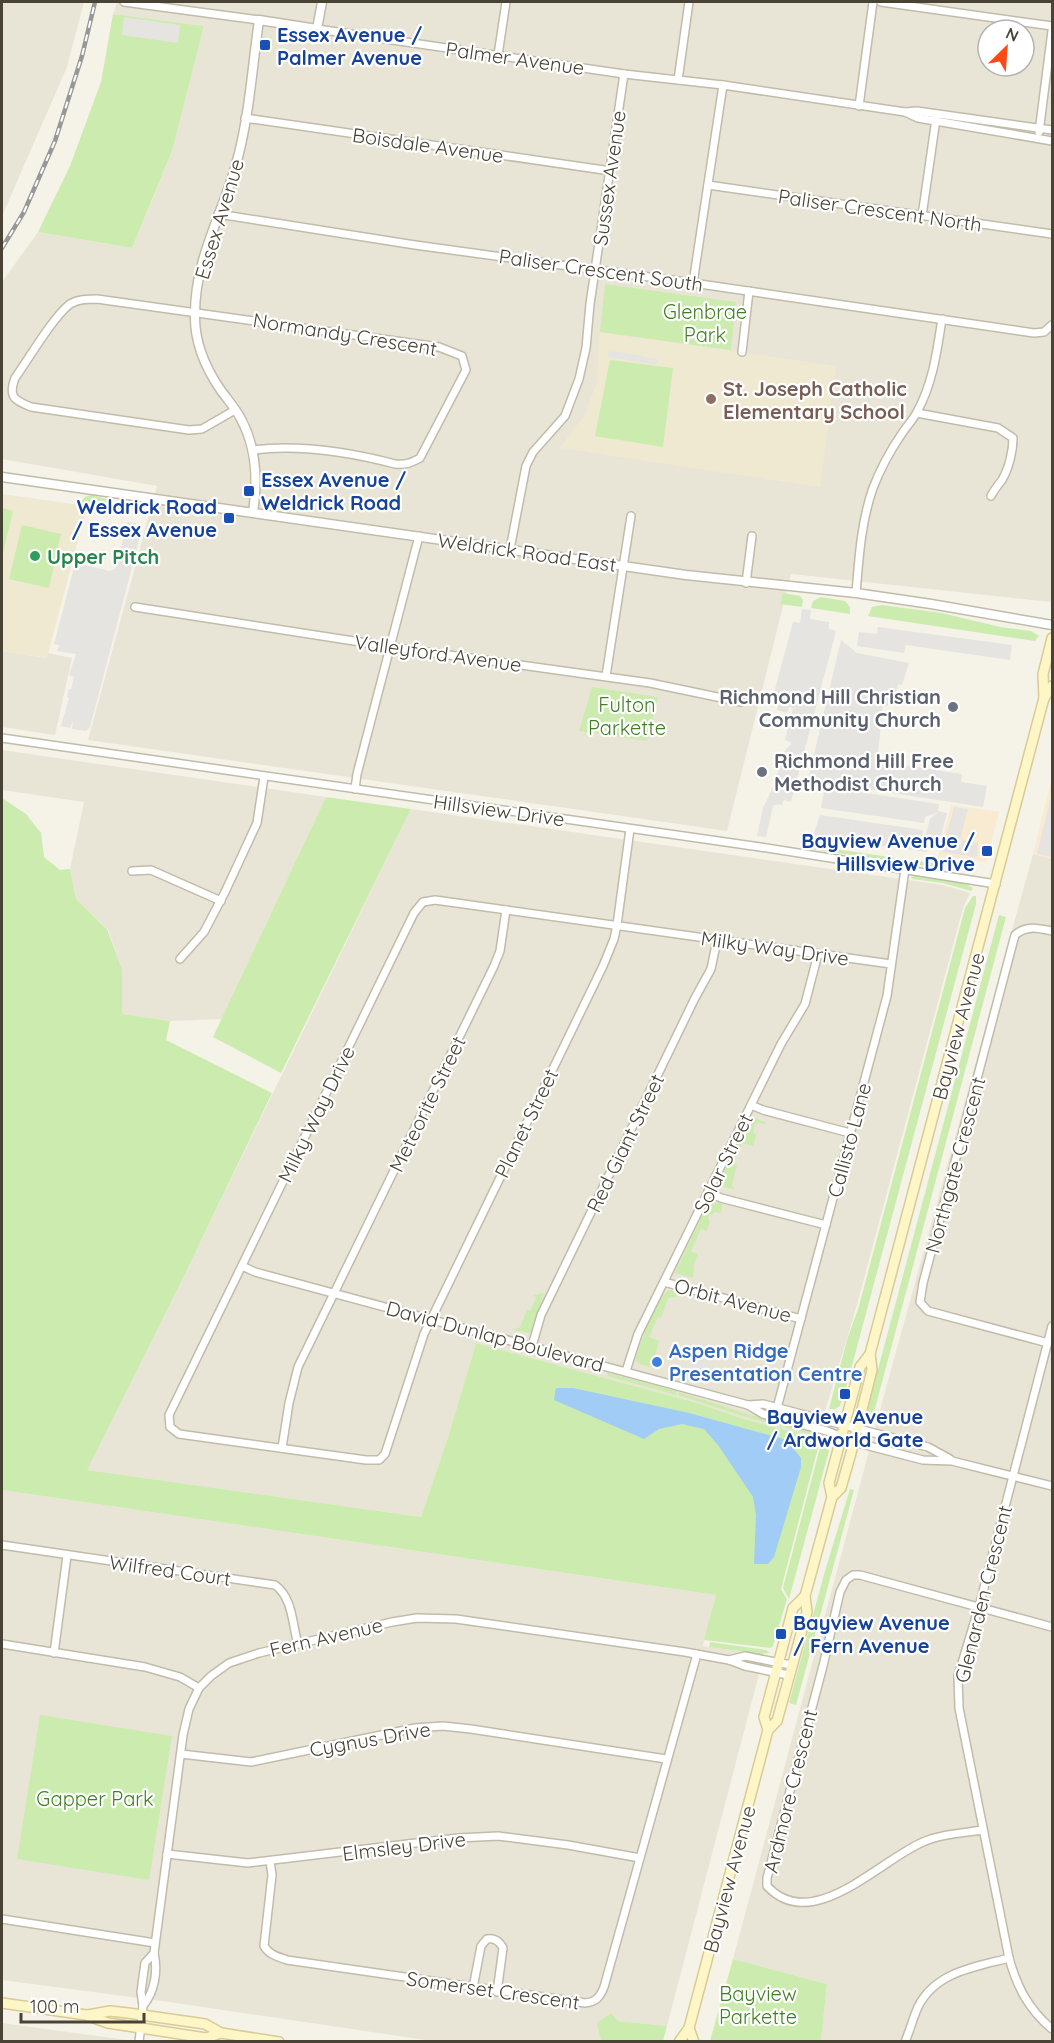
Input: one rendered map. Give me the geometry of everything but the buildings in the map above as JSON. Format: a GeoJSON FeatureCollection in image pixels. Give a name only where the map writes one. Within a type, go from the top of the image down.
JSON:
{"type":"FeatureCollection","features":[{"type":"Feature","properties":{"kind":"main road","name":"Bayview Avenue"},"geometry":{"type":"LineString","coordinates":[[832,1497],[842,1488],[854,1443],[872,1370],[870,1354],[1044,698],[1043,675],[1053,638]]}},
{"type":"Feature","properties":{"kind":"main road","name":"Bayview Avenue"},"geometry":{"type":"LineString","coordinates":[[1044,698],[1053,686]]}},
{"type":"Feature","properties":{"kind":"main road","name":"Bayview Avenue"},"geometry":{"type":"LineString","coordinates":[[679,2042],[690,2028],[768,1730],[777,1721],[807,1612],[805,1596],[832,1497],[829,1483],[860,1367],[870,1354]]}},
{"type":"Feature","properties":{"kind":"main road","name":"Bayview Avenue"},"geometry":{"type":"LineString","coordinates":[[768,1730],[764,1718],[793,1608],[805,1596]]}},
{"type":"Feature","properties":{"kind":"main road"},"geometry":{"type":"LineString","coordinates":[[2,2003],[86,2015],[108,2023],[206,2038],[221,2033]]}},
{"type":"Feature","properties":{"kind":"main road"},"geometry":{"type":"LineString","coordinates":[[86,2015],[110,2011],[143,2011],[205,2024],[221,2033],[279,2042]]}},
{"type":"Feature","properties":{"kind":"main road"},"geometry":{"type":"LineString","coordinates":[[690,2028],[694,2042]]}},
{"type":"Feature","properties":{"kind":"street","name":"Palmer Avenue"},"geometry":{"type":"LineString","coordinates":[[124,2],[906,112],[918,118],[936,117],[1053,130]]}},
{"type":"Feature","properties":{"kind":"street"},"geometry":{"type":"LineString","coordinates":[[317,29],[322,2]]}},
{"type":"Feature","properties":{"kind":"street"},"geometry":{"type":"LineString","coordinates":[[498,55],[506,2]]}},
{"type":"Feature","properties":{"kind":"street"},"geometry":{"type":"LineString","coordinates":[[678,80],[689,2]]}},
{"type":"Feature","properties":{"kind":"street"},"geometry":{"type":"LineString","coordinates":[[859,106],[873,2]]}},
{"type":"Feature","properties":{"kind":"street"},"geometry":{"type":"LineString","coordinates":[[881,2],[1053,26]]}},
{"type":"Feature","properties":{"kind":"street","name":"Essex Avenue"},"geometry":{"type":"LineString","coordinates":[[253,512],[257,478],[253,450],[242,420],[219,387],[203,357],[197,336],[195,312],[203,259],[235,169],[259,20]]}},
{"type":"Feature","properties":{"kind":"street"},"geometry":{"type":"LineString","coordinates":[[1039,138],[1053,31]]}},
{"type":"Feature","properties":{"kind":"street","name":"Sussex Avenue"},"geometry":{"type":"LineString","coordinates":[[510,549],[526,466],[533,452],[565,416],[579,379],[586,348],[624,74]]}},
{"type":"Feature","properties":{"kind":"street"},"geometry":{"type":"LineString","coordinates":[[693,283],[723,86]]}},
{"type":"Feature","properties":{"kind":"street","name":"Palmer Avenue"},"geometry":{"type":"LineString","coordinates":[[936,117],[1053,141]]}},
{"type":"Feature","properties":{"kind":"street"},"geometry":{"type":"LineString","coordinates":[[922,216],[936,117]]}},
{"type":"Feature","properties":{"kind":"street","name":"Boisdale Avenue"},"geometry":{"type":"LineString","coordinates":[[245,118],[611,171]]}},
{"type":"Feature","properties":{"kind":"street","name":"Paliser Crescent North"},"geometry":{"type":"LineString","coordinates":[[708,185],[1053,234]]}},
{"type":"Feature","properties":{"kind":"street","name":"Paliser Crescent South"},"geometry":{"type":"LineString","coordinates":[[218,214],[426,247],[596,269],[1034,333],[1044,332],[1053,325]]}},
{"type":"Feature","properties":{"kind":"street"},"geometry":{"type":"LineString","coordinates":[[742,352],[749,291]]}},
{"type":"Feature","properties":{"kind":"street"},"geometry":{"type":"LineString","coordinates":[[195,312],[98,299],[84,299],[71,303],[60,314],[15,378],[12,395],[17,402],[31,407],[189,430],[202,429],[235,410]]}},
{"type":"Feature","properties":{"kind":"street","name":"Normandy Crescent"},"geometry":{"type":"LineString","coordinates":[[195,312],[439,347],[462,356],[465,363],[466,370],[420,458],[406,465],[308,448],[282,447],[253,450]]}},
{"type":"Feature","properties":{"kind":"street"},"geometry":{"type":"LineString","coordinates":[[856,593],[863,525],[874,486],[900,435],[917,413],[933,374],[942,319]]}},
{"type":"Feature","properties":{"kind":"street"},"geometry":{"type":"LineString","coordinates":[[917,413],[998,428],[1012,438],[1013,449],[1008,464],[991,496]]}},
{"type":"Feature","properties":{"kind":"street","name":"Weldrick Road East"},"geometry":{"type":"LineString","coordinates":[[2,477],[746,583],[856,593],[1053,625]]}},
{"type":"Feature","properties":{"kind":"street"},"geometry":{"type":"LineString","coordinates":[[606,676],[631,516]]}},
{"type":"Feature","properties":{"kind":"street"},"geometry":{"type":"LineString","coordinates":[[355,789],[419,536]]}},
{"type":"Feature","properties":{"kind":"street"},"geometry":{"type":"LineString","coordinates":[[746,583],[752,536]]}},
{"type":"Feature","properties":{"kind":"street","name":"Valleyford Avenue"},"geometry":{"type":"LineString","coordinates":[[135,607],[606,676],[741,702]]}},
{"type":"Feature","properties":{"kind":"street","name":"Hillsview Drive"},"geometry":{"type":"LineString","coordinates":[[2,738],[996,884]]}},
{"type":"Feature","properties":{"kind":"street"},"geometry":{"type":"LineString","coordinates":[[180,959],[204,932],[257,823],[264,777]]}},
{"type":"Feature","properties":{"kind":"street","name":"Planet Street"},"geometry":{"type":"LineString","coordinates":[[431,1319],[603,966],[617,925],[630,829]]}},
{"type":"Feature","properties":{"kind":"street","name":"Callisto Lane"},"geometry":{"type":"LineString","coordinates":[[777,1408],[887,996],[905,869]]}},
{"type":"Feature","properties":{"kind":"street"},"geometry":{"type":"LineString","coordinates":[[132,871],[151,870],[221,901]]}},
{"type":"Feature","properties":{"kind":"street","name":"Milky Way Drive"},"geometry":{"type":"LineString","coordinates":[[431,1319],[385,1454],[379,1460],[179,1434],[170,1427],[169,1415],[418,907],[423,902],[435,900],[891,964]]}},
{"type":"Feature","properties":{"kind":"street","name":"Meteorite Street"},"geometry":{"type":"LineString","coordinates":[[282,1448],[289,1403],[298,1367],[494,966],[500,951],[506,910]]}},
{"type":"Feature","properties":{"kind":"street","name":"Northgate Crescent"},"geometry":{"type":"LineString","coordinates":[[1048,1343],[928,1311],[920,1302],[923,1283],[1015,936],[1025,928],[1053,931]]}},
{"type":"Feature","properties":{"kind":"street","name":"Red Giant Street"},"geometry":{"type":"LineString","coordinates":[[532,1346],[541,1315],[695,998],[709,975],[717,940]]}},
{"type":"Feature","properties":{"kind":"street","name":"Solar Street"},"geometry":{"type":"LineString","coordinates":[[626,1371],[638,1334],[781,1044],[805,1004],[818,954]]}},
{"type":"Feature","properties":{"kind":"street"},"geometry":{"type":"LineString","coordinates":[[751,1105],[850,1133]]}},
{"type":"Feature","properties":{"kind":"street"},"geometry":{"type":"LineString","coordinates":[[708,1192],[721,1198],[826,1226]]}},
{"type":"Feature","properties":{"kind":"street","name":"David Dunlap Boulevard"},"geometry":{"type":"LineString","coordinates":[[242,1266],[255,1272],[748,1405],[763,1414],[827,1431],[854,1443],[923,1460],[952,1461]]}},
{"type":"Feature","properties":{"kind":"street","name":"Orbit Avenue"},"geometry":{"type":"LineString","coordinates":[[664,1282],[801,1319]]}},
{"type":"Feature","properties":{"kind":"street","name":"Glenarden Crescent"},"geometry":{"type":"LineString","coordinates":[[1053,1326],[979,1607],[958,1676],[959,1708],[1009,1958],[1020,1991],[1040,2018],[1053,2029]]}},
{"type":"Feature","properties":{"kind":"street","name":"David Dunlap Boulevard"},"geometry":{"type":"LineString","coordinates":[[748,1405],[763,1404],[928,1447],[952,1461]]}},
{"type":"Feature","properties":{"kind":"street"},"geometry":{"type":"LineString","coordinates":[[952,1461],[1053,1486]]}},
{"type":"Feature","properties":{"kind":"street","name":"Wilfred Court"},"geometry":{"type":"LineString","coordinates":[[2,1545],[276,1585],[287,1598],[298,1644]]}},
{"type":"Feature","properties":{"kind":"street"},"geometry":{"type":"LineString","coordinates":[[54,1653],[67,1556]]}},
{"type":"Feature","properties":{"kind":"street","name":"Ardmore Crescent"},"geometry":{"type":"LineString","coordinates":[[979,1607],[860,1575],[853,1575],[846,1580],[840,1592],[823,1666],[767,1878],[767,1886],[774,1894],[786,1900],[808,1902],[826,1899],[843,1892],[890,1860],[922,1842],[935,1837],[983,1830]]}},
{"type":"Feature","properties":{"kind":"street"},"geometry":{"type":"LineString","coordinates":[[979,1607],[1053,1627]]}},
{"type":"Feature","properties":{"kind":"street","name":"Fern Avenue"},"geometry":{"type":"LineString","coordinates":[[143,2011],[152,1995],[157,1965],[154,1953],[155,1943],[189,1709],[200,1688],[211,1676],[229,1663],[244,1657],[392,1622],[437,1618],[697,1654],[788,1675]]}},
{"type":"Feature","properties":{"kind":"street"},"geometry":{"type":"LineString","coordinates":[[2,1644],[170,1673],[200,1688]]}},
{"type":"Feature","properties":{"kind":"street","name":"Somerset Crescent"},"geometry":{"type":"LineString","coordinates":[[270,1861],[272,1875],[264,1938],[267,1952],[287,1960],[497,1992],[585,2003],[594,2002],[601,1996],[697,1654]]}},
{"type":"Feature","properties":{"kind":"street","name":"Fern Avenue"},"geometry":{"type":"LineString","coordinates":[[729,1660],[745,1656],[791,1665]]}},
{"type":"Feature","properties":{"kind":"street","name":"Cygnus Drive"},"geometry":{"type":"LineString","coordinates":[[181,1754],[251,1762],[414,1728],[443,1726],[471,1728],[666,1759]]}},
{"type":"Feature","properties":{"kind":"street","name":"Elmsley Drive"},"geometry":{"type":"LineString","coordinates":[[167,1854],[248,1863],[458,1838],[498,1836],[568,1845],[640,1858]]}},
{"type":"Feature","properties":{"kind":"street"},"geometry":{"type":"LineString","coordinates":[[2,1919],[155,1943]]}},
{"type":"Feature","properties":{"kind":"street"},"geometry":{"type":"LineString","coordinates":[[473,1988],[481,1946],[487,1939],[492,1938],[500,1942],[503,1948],[497,1992]]}},
{"type":"Feature","properties":{"kind":"street","name":"Fern Avenue"},"geometry":{"type":"LineString","coordinates":[[140,2042],[143,2011],[141,1992],[145,1963],[154,1953]]}},
{"type":"Feature","properties":{"kind":"street"},"geometry":{"type":"LineString","coordinates":[[905,2042],[925,1995],[945,1977],[1009,1958]]}},
{"type":"Feature","properties":{"kind":"shaded area"},"geometry":{"type":"Polygon","coordinates":[[[2,2],[84,2],[67,67],[2,216],[2,2]]]}},
{"type":"Feature","properties":{"kind":"shaded area"},"geometry":{"type":"Polygon","coordinates":[[[117,2],[1052,2],[1051,602],[791,574],[727,831],[88,740],[157,486],[2,459],[2,282],[38,232],[132,248],[172,151],[204,26],[113,14],[117,2]]]}},
{"type":"Feature","properties":{"kind":"shaded area"},"geometry":{"type":"Polygon","coordinates":[[[124,17],[180,25],[178,43],[122,35],[124,17]]]}},
{"type":"Feature","properties":{"kind":"shaded area","name":"St. Joseph Catholic Elementary School"},"geometry":{"type":"Polygon","coordinates":[[[600,332],[836,366],[820,487],[560,448],[584,416],[597,383],[600,332]]]}},
{"type":"Feature","properties":{"kind":"shaded area"},"geometry":{"type":"Polygon","coordinates":[[[609,350],[658,359],[656,365],[608,357],[609,350]]]}},
{"type":"Feature","properties":{"kind":"shaded area"},"geometry":{"type":"Polygon","coordinates":[[[2,494],[87,506],[47,658],[2,651],[2,494]]]}},
{"type":"Feature","properties":{"kind":"shaded area"},"geometry":{"type":"Polygon","coordinates":[[[127,522],[136,523],[135,527],[142,529],[90,727],[86,731],[72,729],[73,721],[70,728],[61,726],[74,677],[69,675],[76,654],[57,651],[59,645],[54,644],[75,564],[109,571],[115,569],[127,522]]]}},
{"type":"Feature","properties":{"kind":"shaded area"},"geometry":{"type":"Polygon","coordinates":[[[802,609],[811,610],[810,619],[829,622],[829,629],[836,631],[791,802],[784,800],[782,805],[773,806],[766,837],[757,836],[763,808],[774,786],[783,753],[791,744],[785,740],[793,708],[789,707],[787,713],[777,710],[779,702],[772,700],[793,622],[800,623],[802,609]]]}},
{"type":"Feature","properties":{"kind":"shaded area"},"geometry":{"type":"Polygon","coordinates":[[[878,627],[1012,645],[1010,660],[906,645],[904,653],[857,646],[859,632],[877,634],[878,627]]]}},
{"type":"Feature","properties":{"kind":"shaded area"},"geometry":{"type":"Polygon","coordinates":[[[841,640],[857,653],[909,663],[902,685],[898,684],[897,692],[890,691],[888,706],[883,706],[877,761],[962,774],[961,782],[987,786],[983,807],[808,780],[841,640]]]}},
{"type":"Feature","properties":{"kind":"shaded area"},"geometry":{"type":"Polygon","coordinates":[[[2,651],[46,658],[48,653],[72,658],[55,735],[2,727],[2,651]]]}},
{"type":"Feature","properties":{"kind":"shaded area"},"geometry":{"type":"Polygon","coordinates":[[[2,750],[326,797],[223,1019],[170,1021],[122,1014],[122,969],[108,929],[76,899],[70,869],[84,802],[2,790],[2,750]]]}},
{"type":"Feature","properties":{"kind":"shaded area"},"geometry":{"type":"Polygon","coordinates":[[[1052,778],[1052,859],[1033,854],[1052,778]]]}},
{"type":"Feature","properties":{"kind":"shaded area"},"geometry":{"type":"Polygon","coordinates":[[[825,787],[939,804],[938,811],[947,813],[938,847],[928,845],[927,852],[813,836],[820,815],[923,830],[922,836],[925,837],[930,819],[938,812],[925,817],[924,823],[821,808],[825,787]]]}},
{"type":"Feature","properties":{"kind":"shaded area"},"geometry":{"type":"Polygon","coordinates":[[[1050,800],[1052,801],[1052,857],[1037,854],[1050,800]]]}},
{"type":"Feature","properties":{"kind":"shaded area"},"geometry":{"type":"Polygon","coordinates":[[[951,805],[999,812],[986,862],[938,857],[951,805]]]}},
{"type":"Feature","properties":{"kind":"shaded area"},"geometry":{"type":"Polygon","coordinates":[[[954,807],[968,809],[959,844],[961,846],[962,840],[978,843],[975,857],[942,852],[954,807]]]}},
{"type":"Feature","properties":{"kind":"shaded area"},"geometry":{"type":"Polygon","coordinates":[[[411,809],[943,885],[970,893],[963,908],[857,1305],[817,1438],[476,1343],[421,1517],[86,1470],[186,1272],[411,809]]]}},
{"type":"Feature","properties":{"kind":"shaded area"},"geometry":{"type":"Polygon","coordinates":[[[1033,854],[1052,859],[1052,2041],[821,2041],[827,1984],[733,1959],[880,1410],[1033,854]]]}},
{"type":"Feature","properties":{"kind":"shaded area"},"geometry":{"type":"Polygon","coordinates":[[[694,1341],[711,1345],[700,1386],[685,1382],[690,1371],[687,1370],[694,1341]]]}},
{"type":"Feature","properties":{"kind":"shaded area"},"geometry":{"type":"Polygon","coordinates":[[[2,1490],[716,1595],[703,1646],[764,1655],[667,2026],[618,2021],[598,2023],[601,2041],[432,2041],[2,1980],[2,1490]]]}},
{"type":"Feature","properties":{"kind":"shaded area"},"geometry":{"type":"Polygon","coordinates":[[[2,2023],[134,2041],[2,2041],[2,2023]]]}},
{"type":"Feature","properties":{"kind":"green space"},"geometry":{"type":"Polygon","coordinates":[[[113,14],[204,26],[172,151],[132,248],[38,232],[70,166],[101,82],[113,14]]]}},
{"type":"Feature","properties":{"kind":"green space","name":"Glenbrae Park"},"geometry":{"type":"Polygon","coordinates":[[[605,284],[736,302],[731,350],[600,332],[605,284]]]}},
{"type":"Feature","properties":{"kind":"green space"},"geometry":{"type":"Polygon","coordinates":[[[610,360],[673,368],[663,447],[595,436],[610,360]]]}},
{"type":"Feature","properties":{"kind":"green space"},"geometry":{"type":"Polygon","coordinates":[[[91,495],[111,500],[121,510],[80,503],[85,497],[91,495]]]}},
{"type":"Feature","properties":{"kind":"green space"},"geometry":{"type":"Polygon","coordinates":[[[2,508],[13,511],[2,557],[2,508]]]}},
{"type":"Feature","properties":{"kind":"green space","name":"Upper Pitch"},"geometry":{"type":"Polygon","coordinates":[[[22,525],[61,534],[49,588],[9,579],[22,525]]]}},
{"type":"Feature","properties":{"kind":"green space"},"geometry":{"type":"Polygon","coordinates":[[[783,593],[800,596],[803,600],[802,607],[780,604],[783,593]]]}},
{"type":"Feature","properties":{"kind":"green space"},"geometry":{"type":"Polygon","coordinates":[[[821,597],[845,601],[850,607],[850,614],[811,608],[813,601],[821,597]]]}},
{"type":"Feature","properties":{"kind":"green space"},"geometry":{"type":"Polygon","coordinates":[[[882,605],[942,613],[1000,627],[1031,631],[1039,636],[1035,641],[868,616],[872,607],[882,605]]]}},
{"type":"Feature","properties":{"kind":"green space","name":"Fulton Parkette"},"geometry":{"type":"Polygon","coordinates":[[[592,687],[658,697],[647,741],[579,731],[592,687]]]}},
{"type":"Feature","properties":{"kind":"green space"},"geometry":{"type":"Polygon","coordinates":[[[326,797],[411,809],[281,1073],[213,1037],[326,797]]]}},
{"type":"Feature","properties":{"kind":"green space"},"geometry":{"type":"Polygon","coordinates":[[[2,798],[26,814],[41,833],[44,857],[60,870],[70,869],[76,899],[107,929],[122,969],[122,1014],[170,1021],[166,1040],[272,1093],[87,1470],[421,1517],[476,1343],[817,1438],[819,1444],[781,1589],[787,1599],[771,1648],[704,1640],[716,1595],[2,1490],[2,798]]]}},
{"type":"Feature","properties":{"kind":"green space"},"geometry":{"type":"Polygon","coordinates":[[[807,845],[945,865],[941,868],[810,849],[807,845]]]}},
{"type":"Feature","properties":{"kind":"green space"},"geometry":{"type":"Polygon","coordinates":[[[911,877],[964,883],[973,888],[971,891],[943,883],[912,879],[911,877]]]}},
{"type":"Feature","properties":{"kind":"green space"},"geometry":{"type":"Polygon","coordinates":[[[973,896],[976,896],[976,904],[847,1384],[840,1406],[829,1409],[847,1340],[859,1306],[965,908],[973,896]]]}},
{"type":"Feature","properties":{"kind":"green space"},"geometry":{"type":"Polygon","coordinates":[[[999,915],[1006,917],[873,1416],[868,1415],[868,1407],[999,915]]]}},
{"type":"Feature","properties":{"kind":"green space"},"geometry":{"type":"Polygon","coordinates":[[[754,1118],[765,1124],[755,1124],[753,1132],[756,1134],[753,1146],[743,1143],[733,1164],[737,1165],[732,1185],[735,1190],[718,1185],[749,1119],[754,1118]]]}},
{"type":"Feature","properties":{"kind":"green space"},"geometry":{"type":"Polygon","coordinates":[[[714,1202],[723,1204],[721,1213],[714,1212],[709,1215],[707,1231],[701,1229],[691,1251],[698,1254],[694,1264],[693,1278],[675,1273],[706,1208],[714,1202]]]}},
{"type":"Feature","properties":{"kind":"green space"},"geometry":{"type":"Polygon","coordinates":[[[669,1290],[679,1292],[677,1297],[668,1298],[661,1318],[658,1317],[649,1337],[659,1341],[654,1360],[658,1361],[658,1369],[639,1364],[636,1360],[649,1322],[664,1294],[669,1290]]]}},
{"type":"Feature","properties":{"kind":"green space"},"geometry":{"type":"Polygon","coordinates":[[[544,1294],[530,1333],[513,1330],[520,1327],[527,1310],[531,1310],[536,1297],[533,1296],[544,1294]]]}},
{"type":"Feature","properties":{"kind":"green space"},"geometry":{"type":"Polygon","coordinates":[[[608,1373],[677,1391],[676,1395],[607,1376],[608,1373]]]}},
{"type":"Feature","properties":{"kind":"green space"},"geometry":{"type":"Polygon","coordinates":[[[679,1392],[824,1436],[746,1417],[678,1395],[679,1392]]]}},
{"type":"Feature","properties":{"kind":"green space"},"geometry":{"type":"Polygon","coordinates":[[[822,1440],[829,1451],[789,1599],[783,1588],[822,1440]]]}},
{"type":"Feature","properties":{"kind":"green space"},"geometry":{"type":"Polygon","coordinates":[[[850,1489],[854,1490],[796,1705],[789,1703],[850,1489]]]}},
{"type":"Feature","properties":{"kind":"green space"},"geometry":{"type":"Polygon","coordinates":[[[710,1642],[766,1650],[770,1653],[760,1654],[709,1647],[710,1642]]]}},
{"type":"Feature","properties":{"kind":"green space","name":"Gapper Park"},"geometry":{"type":"Polygon","coordinates":[[[40,1715],[172,1736],[149,1880],[17,1859],[40,1715]]]}},
{"type":"Feature","properties":{"kind":"green space","name":"Bayview Parkette"},"geometry":{"type":"Polygon","coordinates":[[[733,1959],[827,1984],[821,2041],[710,2041],[733,1959]]]}},
{"type":"Feature","properties":{"kind":"green space"},"geometry":{"type":"Polygon","coordinates":[[[611,2013],[618,2021],[667,2026],[663,2041],[601,2041],[597,2023],[611,2013]]]}},
{"type":"Feature","properties":{"kind":"water"},"geometry":{"type":"Polygon","coordinates":[[[556,1388],[573,1388],[689,1413],[787,1440],[801,1458],[801,1467],[774,1557],[768,1564],[754,1564],[756,1515],[753,1497],[718,1445],[704,1429],[682,1424],[659,1429],[644,1439],[554,1400],[556,1388]]]}},
{"type":"Feature","properties":{"kind":"railway"},"geometry":{"type":"LineString","coordinates":[[2,248],[24,212],[55,141],[82,56],[95,2]]}},
{"type":"Feature","properties":{"kind":"place","name":"Essex Avenue / Palmer Avenue"},"geometry":{"type":"Point","coordinates":[265,45]}},
{"type":"Feature","properties":{"kind":"place","name":"St. Joseph Catholic Elementary School"},"geometry":{"type":"Point","coordinates":[711,399]}},
{"type":"Feature","properties":{"kind":"place","name":"Essex Avenue / Weldrick Road"},"geometry":{"type":"Point","coordinates":[249,491]}},
{"type":"Feature","properties":{"kind":"place","name":"Weldrick Road / Essex Avenue"},"geometry":{"type":"Point","coordinates":[229,518]}},
{"type":"Feature","properties":{"kind":"place","name":"Upper Pitch"},"geometry":{"type":"Point","coordinates":[35,556]}},
{"type":"Feature","properties":{"kind":"place","name":"Richmond Hill Christian Community Church"},"geometry":{"type":"Point","coordinates":[953,707]}},
{"type":"Feature","properties":{"kind":"place","name":"Richmond Hill Free Methodist Church"},"geometry":{"type":"Point","coordinates":[762,772]}},
{"type":"Feature","properties":{"kind":"place","name":"Bayview Avenue / Hillsview Drive"},"geometry":{"type":"Point","coordinates":[987,851]}},
{"type":"Feature","properties":{"kind":"place","name":"Aspen Ridge Presentation Centre"},"geometry":{"type":"Point","coordinates":[657,1362]}},
{"type":"Feature","properties":{"kind":"place","name":"Bayview Avenue / Ardworld Gate"},"geometry":{"type":"Point","coordinates":[845,1394]}},
{"type":"Feature","properties":{"kind":"place","name":"Bayview Avenue / Fern Avenue"},"geometry":{"type":"Point","coordinates":[781,1634]}}]}
